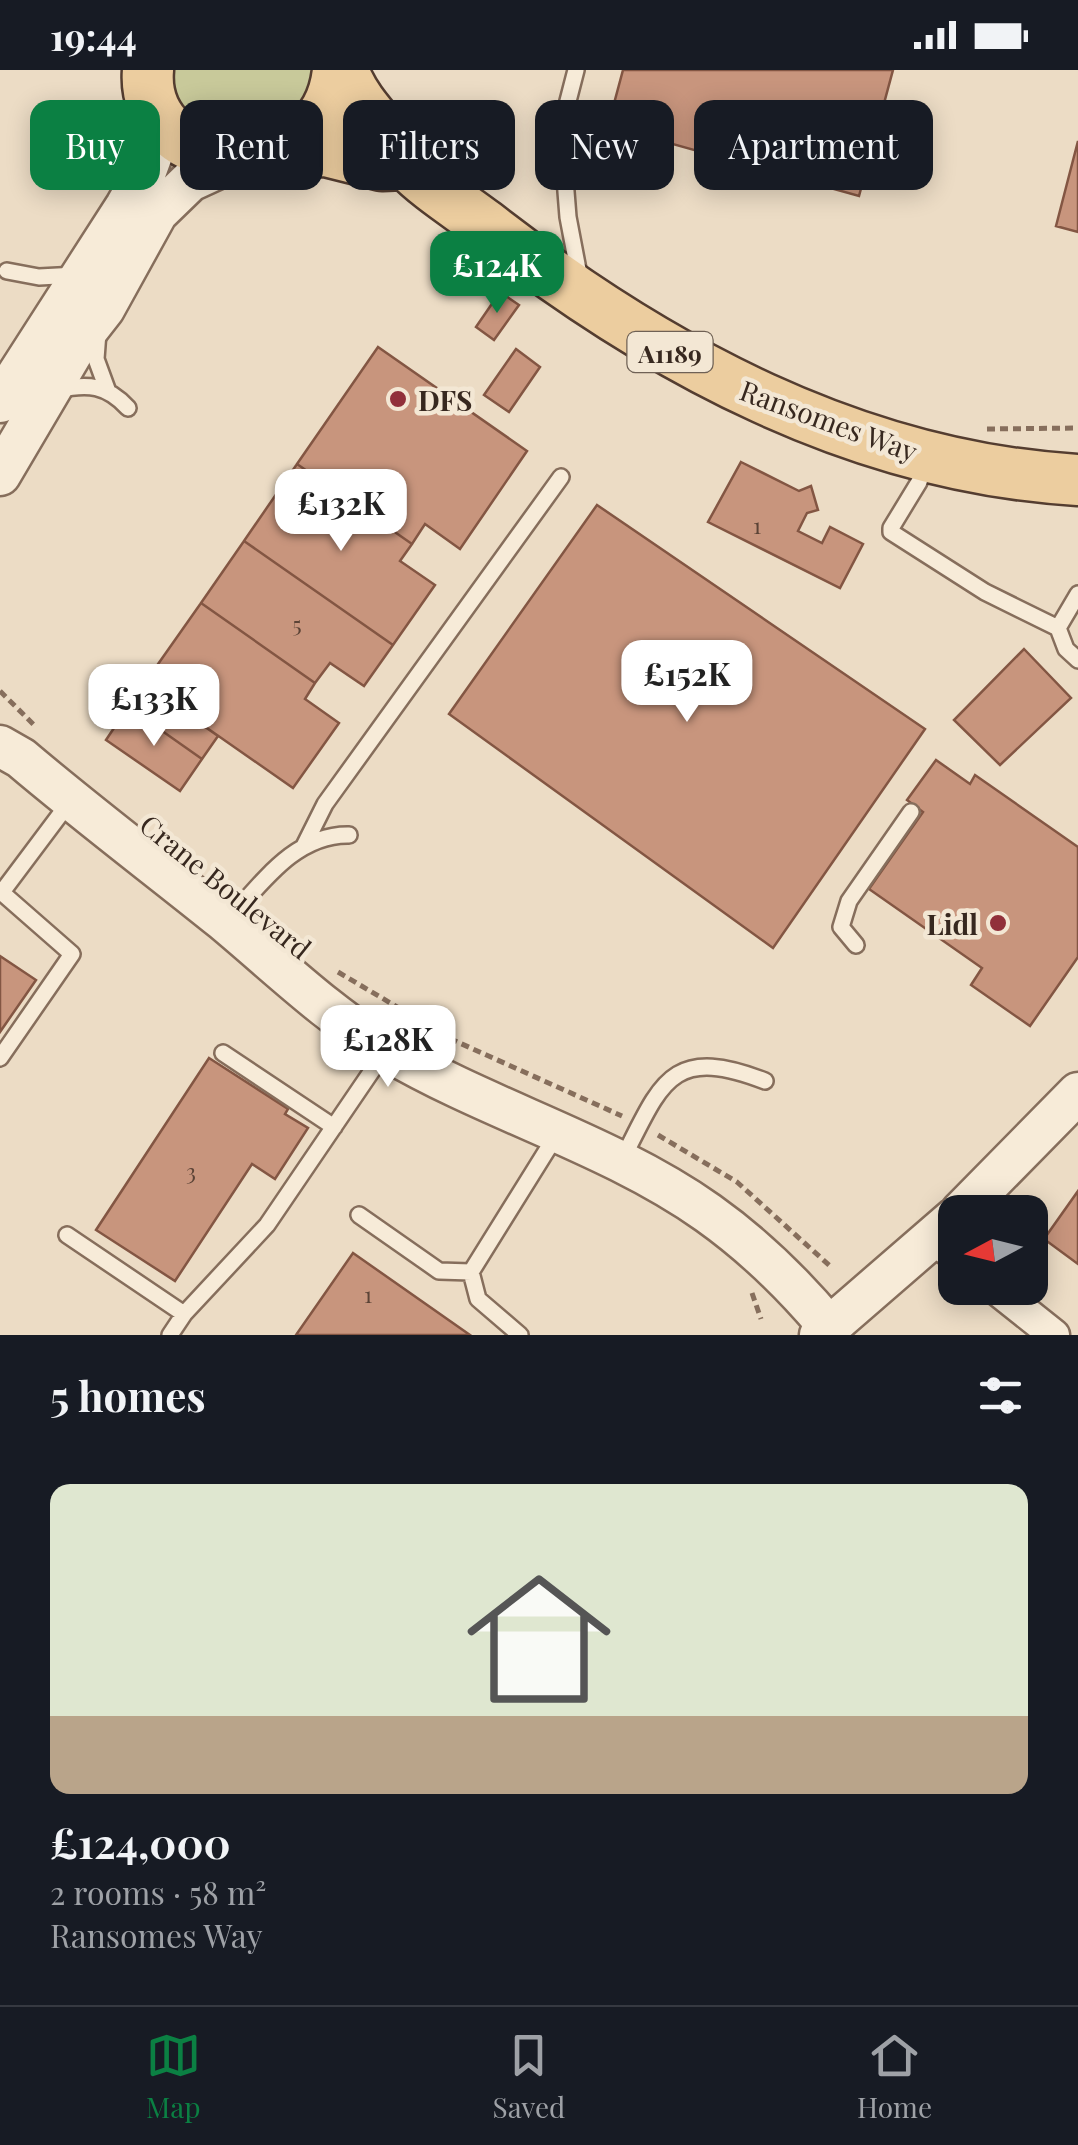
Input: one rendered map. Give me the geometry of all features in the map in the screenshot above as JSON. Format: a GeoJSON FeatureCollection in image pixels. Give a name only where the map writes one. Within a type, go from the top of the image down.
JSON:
{"type":"FeatureCollection","features":[{"type":"Feature","properties":{"kind":"main road"},"geometry":{"type":"LineString","coordinates":[[323,114],[340,70]]}},
{"type":"Feature","properties":{"kind":"main road","name":"Ransomes Way"},"geometry":{"type":"LineString","coordinates":[[340,70],[358,100]]}},
{"type":"Feature","properties":{"kind":"main road"},"geometry":{"type":"LineString","coordinates":[[143,95],[180,134]]}},
{"type":"Feature","properties":{"kind":"main road","name":"Ransomes Way"},"geometry":{"type":"LineString","coordinates":[[440,190],[584,299],[738,389],[927,457],[1006,473],[1078,480]]}},
{"type":"Feature","properties":{"kind":"street"},"geometry":{"type":"LineString","coordinates":[[0,402],[146,171],[143,95]]}},
{"type":"Feature","properties":{"kind":"street"},"geometry":{"type":"LineString","coordinates":[[0,475],[79,341],[104,309],[156,213],[180,190]]}},
{"type":"Feature","properties":{"kind":"street","name":"Crane Boulevard"},"geometry":{"type":"LineString","coordinates":[[17,743],[71,800],[226,923],[288,978],[386,1050],[461,1090],[621,1162],[708,1214],[800,1293],[825,1331]]}},
{"type":"Feature","properties":{"kind":"street"},"geometry":{"type":"LineString","coordinates":[[984,1195],[1078,1093]]}},
{"type":"Feature","properties":{"kind":"street"},"geometry":{"type":"LineString","coordinates":[[825,1331],[938,1241]]}},
{"type":"Feature","properties":{"kind":"street"},"geometry":{"type":"LineString","coordinates":[[1016,1305],[1054,1335]]}},
{"type":"Feature","properties":{"kind":"lane"},"geometry":{"type":"LineString","coordinates":[[576,70],[561,128],[568,218],[584,299]]}},
{"type":"Feature","properties":{"kind":"lane"},"geometry":{"type":"LineString","coordinates":[[7,270],[39,277],[80,276]]}},
{"type":"Feature","properties":{"kind":"lane"},"geometry":{"type":"LineString","coordinates":[[104,309],[95,348],[99,372],[107,389],[128,408]]}},
{"type":"Feature","properties":{"kind":"lane"},"geometry":{"type":"LineString","coordinates":[[50,392],[80,386],[107,389]]}},
{"type":"Feature","properties":{"kind":"lane"},"geometry":{"type":"LineString","coordinates":[[927,457],[919,482],[890,528],[892,532],[985,592],[1058,628],[1066,650],[1078,660]]}},
{"type":"Feature","properties":{"kind":"lane"},"geometry":{"type":"LineString","coordinates":[[304,846],[325,804],[561,478]]}},
{"type":"Feature","properties":{"kind":"lane"},"geometry":{"type":"LineString","coordinates":[[1058,628],[1078,594]]}},
{"type":"Feature","properties":{"kind":"lane"},"geometry":{"type":"LineString","coordinates":[[0,1058],[72,954],[1,892],[71,800]]}},
{"type":"Feature","properties":{"kind":"lane"},"geometry":{"type":"LineString","coordinates":[[856,945],[841,926],[849,901],[911,812]]}},
{"type":"Feature","properties":{"kind":"lane"},"geometry":{"type":"LineString","coordinates":[[226,923],[266,875],[304,846],[332,835],[349,836]]}},
{"type":"Feature","properties":{"kind":"lane"},"geometry":{"type":"LineString","coordinates":[[170,1335],[184,1314],[267,1225],[386,1050]]}},
{"type":"Feature","properties":{"kind":"lane"},"geometry":{"type":"LineString","coordinates":[[223,1053],[334,1127]]}},
{"type":"Feature","properties":{"kind":"lane"},"geometry":{"type":"LineString","coordinates":[[621,1162],[662,1086],[691,1066],[731,1067],[765,1080]]}},
{"type":"Feature","properties":{"kind":"lane"},"geometry":{"type":"LineString","coordinates":[[520,1335],[478,1299],[471,1272],[558,1132]]}},
{"type":"Feature","properties":{"kind":"lane"},"geometry":{"type":"LineString","coordinates":[[359,1215],[439,1272],[471,1272]]}},
{"type":"Feature","properties":{"kind":"lane"},"geometry":{"type":"LineString","coordinates":[[67,1235],[184,1314]]}},
{"type":"Feature","properties":{"kind":"path"},"geometry":{"type":"LineString","coordinates":[[978,428],[1078,428]]}},
{"type":"Feature","properties":{"kind":"path"},"geometry":{"type":"LineString","coordinates":[[0,691],[17,743]]}},
{"type":"Feature","properties":{"kind":"path","name":"Crane Boulevard"},"geometry":{"type":"LineString","coordinates":[[334,970],[452,1040],[640,1124],[737,1182],[830,1266]]}},
{"type":"Feature","properties":{"kind":"green space"},"geometry":{"type":"Polygon","coordinates":[[[164,70],[313,70],[304,100],[180,100],[180,106],[164,70]]]}},
{"type":"Feature","properties":{"kind":"building"},"geometry":{"type":"Polygon","coordinates":[[[623,70],[893,70],[885,100],[694,100],[694,150],[674,144],[674,100],[615,100],[623,70]]]}},
{"type":"Feature","properties":{"kind":"building"},"geometry":{"type":"Polygon","coordinates":[[[1078,141],[1078,232],[1056,226],[1078,141]]]}},
{"type":"Feature","properties":{"kind":"building"},"geometry":{"type":"Polygon","coordinates":[[[837,190],[861,190],[859,196],[837,190]]]}},
{"type":"Feature","properties":{"kind":"building"},"geometry":{"type":"Polygon","coordinates":[[[500,292],[519,305],[494,340],[476,327],[500,292]]]}},
{"type":"Feature","properties":{"kind":"building","name":"DFS"},"geometry":{"type":"Polygon","coordinates":[[[378,347],[527,451],[460,549],[425,524],[412,544],[297,464],[378,347]]]}},
{"type":"Feature","properties":{"kind":"building"},"geometry":{"type":"Polygon","coordinates":[[[516,349],[540,367],[509,412],[484,395],[516,349]]]}},
{"type":"Feature","properties":{"kind":"building"},"geometry":{"type":"Polygon","coordinates":[[[741,462],[799,491],[811,486],[818,510],[807,513],[798,531],[822,543],[830,527],[863,544],[840,588],[708,522],[741,462]]]}},
{"type":"Feature","properties":{"kind":"building"},"geometry":{"type":"Polygon","coordinates":[[[297,464],[412,544],[400,561],[435,585],[393,645],[244,541],[297,464]]]}},
{"type":"Feature","properties":{"kind":"building"},"geometry":{"type":"Polygon","coordinates":[[[597,505],[925,729],[773,948],[449,714],[597,505]]]}},
{"type":"Feature","properties":{"kind":"building"},"geometry":{"type":"Polygon","coordinates":[[[244,541],[393,645],[364,686],[330,663],[315,683],[201,603],[244,541]]]}},
{"type":"Feature","properties":{"kind":"building"},"geometry":{"type":"Polygon","coordinates":[[[201,603],[315,683],[305,699],[339,723],[293,788],[144,684],[201,603]]]}},
{"type":"Feature","properties":{"kind":"building"},"geometry":{"type":"Polygon","coordinates":[[[1024,649],[1071,698],[1000,765],[954,720],[1024,649]]]}},
{"type":"Feature","properties":{"kind":"building"},"geometry":{"type":"Polygon","coordinates":[[[144,684],[218,736],[202,759],[128,707],[144,684]]]}},
{"type":"Feature","properties":{"kind":"building"},"geometry":{"type":"Polygon","coordinates":[[[128,707],[202,759],[180,791],[106,740],[128,707]]]}},
{"type":"Feature","properties":{"kind":"building","name":"Lidl"},"geometry":{"type":"Polygon","coordinates":[[[936,760],[970,784],[975,775],[1078,847],[1078,957],[1030,1026],[971,985],[982,968],[869,889],[923,812],[907,800],[936,760]]]}},
{"type":"Feature","properties":{"kind":"building"},"geometry":{"type":"Polygon","coordinates":[[[0,956],[36,980],[0,1032],[0,956]]]}},
{"type":"Feature","properties":{"kind":"building"},"geometry":{"type":"Polygon","coordinates":[[[209,1058],[288,1109],[285,1114],[308,1128],[275,1179],[252,1164],[175,1281],[96,1230],[209,1058]]]}},
{"type":"Feature","properties":{"kind":"building"},"geometry":{"type":"Polygon","coordinates":[[[1078,1191],[1078,1264],[1048,1242],[1048,1233],[1078,1191]]]}},
{"type":"Feature","properties":{"kind":"building"},"geometry":{"type":"Polygon","coordinates":[[[353,1253],[470,1335],[296,1335],[353,1253]]]}},
{"type":"Feature","properties":{"kind":"place","name":"DFS"},"geometry":{"type":"Point","coordinates":[398,399]}},
{"type":"Feature","properties":{"kind":"place","name":"Lidl"},"geometry":{"type":"Point","coordinates":[998,923]}}]}
